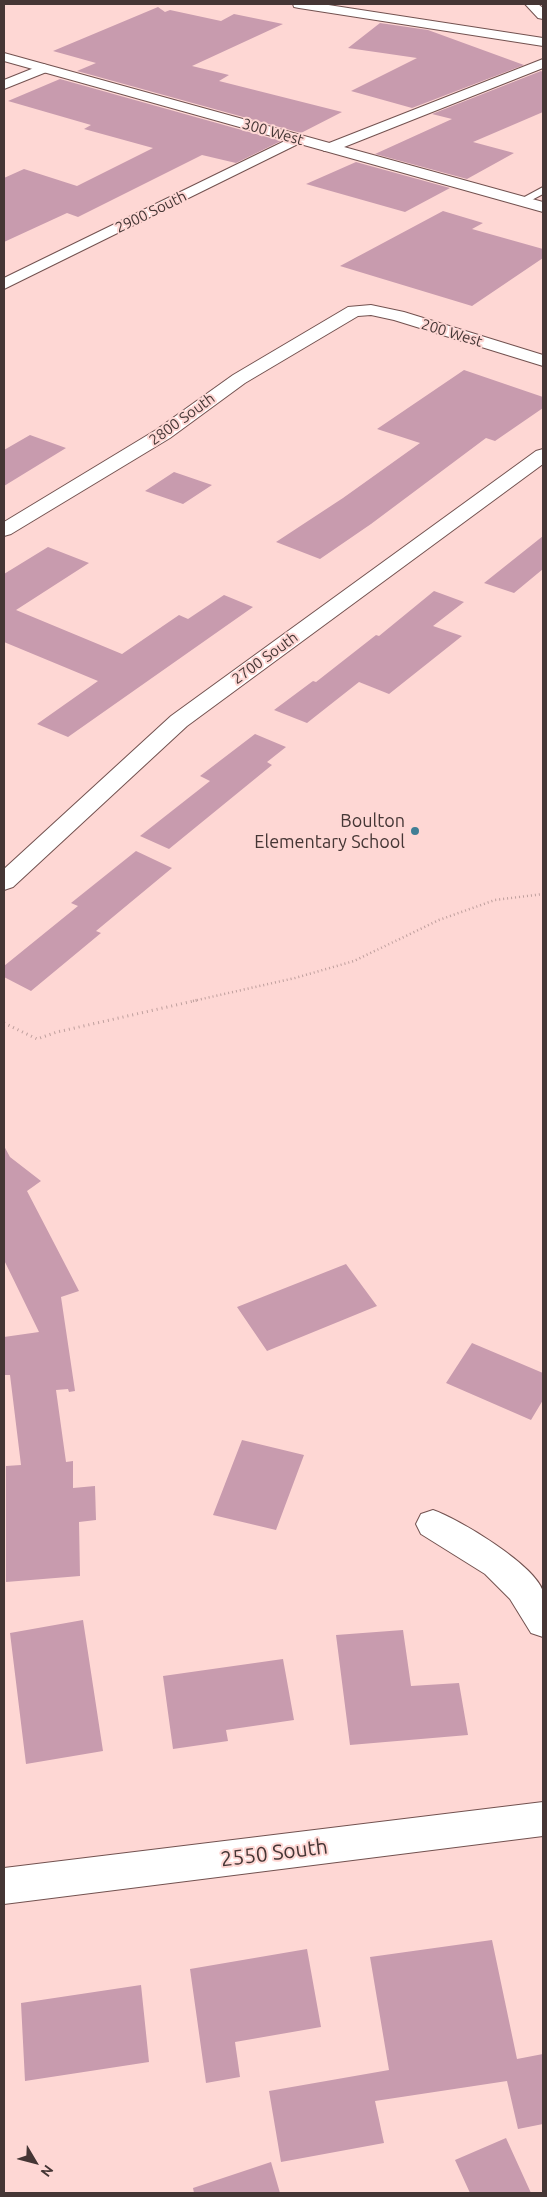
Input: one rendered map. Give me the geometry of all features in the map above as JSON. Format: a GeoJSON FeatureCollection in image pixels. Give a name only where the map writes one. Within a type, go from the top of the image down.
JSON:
{"type":"FeatureCollection","features":[{"type":"Feature","properties":{"kind":"street"},"geometry":{"type":"LineString","coordinates":[[299,4],[543,42]]}},
{"type":"Feature","properties":{"kind":"street"},"geometry":{"type":"LineString","coordinates":[[531,4],[543,15]]}},
{"type":"Feature","properties":{"kind":"street","name":"300 West"},"geometry":{"type":"LineString","coordinates":[[4,57],[543,207]]}},
{"type":"Feature","properties":{"kind":"street"},"geometry":{"type":"LineString","coordinates":[[329,148],[543,63]]}},
{"type":"Feature","properties":{"kind":"street"},"geometry":{"type":"LineString","coordinates":[[4,85],[44,68]]}},
{"type":"Feature","properties":{"kind":"street","name":"2900 South"},"geometry":{"type":"LineString","coordinates":[[4,284],[298,139]]}},
{"type":"Feature","properties":{"kind":"street","name":"200 West"},"geometry":{"type":"LineString","coordinates":[[360,309],[398,316],[543,361]]}},
{"type":"Feature","properties":{"kind":"street","name":"2800 South"},"geometry":{"type":"LineString","coordinates":[[4,530],[163,434],[239,379],[349,312],[360,309]]}},
{"type":"Feature","properties":{"kind":"street","name":"2700 South"},"geometry":{"type":"LineString","coordinates":[[5,879],[179,721],[543,455]]}},
{"type":"Feature","properties":{"kind":"street"},"geometry":{"type":"LineString","coordinates":[[433,1524],[476,1548],[511,1574],[534,1602],[543,1622]]}},
{"type":"Feature","properties":{"kind":"street","name":"2550 South"},"geometry":{"type":"LineString","coordinates":[[4,1886],[543,1819]]}},
{"type":"Feature","properties":{"kind":"lane"},"geometry":{"type":"LineString","coordinates":[[522,201],[543,190]]}},
{"type":"Feature","properties":{"kind":"path"},"geometry":{"type":"LineString","coordinates":[[4,1023],[37,1039],[57,1032],[296,978],[354,961],[439,920],[495,900],[543,894]]}},
{"type":"Feature","properties":{"kind":"building"},"geometry":{"type":"Polygon","coordinates":[[[158,7],[165,12],[170,10],[221,21],[234,14],[283,24],[192,66],[229,75],[219,81],[342,112],[301,133],[77,71],[96,63],[53,51],[158,7]]]}},
{"type":"Feature","properties":{"kind":"building"},"geometry":{"type":"Polygon","coordinates":[[[380,23],[428,30],[524,65],[412,108],[351,91],[417,58],[348,48],[380,23]]]}},
{"type":"Feature","properties":{"kind":"building"},"geometry":{"type":"Polygon","coordinates":[[[541,71],[543,72],[543,112],[473,142],[514,153],[467,179],[375,154],[452,119],[432,114],[541,71]]]}},
{"type":"Feature","properties":{"kind":"building"},"geometry":{"type":"Polygon","coordinates":[[[60,79],[281,141],[236,163],[202,155],[78,217],[67,213],[4,242],[4,178],[24,169],[77,186],[153,148],[84,129],[91,125],[8,101],[60,79]]]}},
{"type":"Feature","properties":{"kind":"building"},"geometry":{"type":"Polygon","coordinates":[[[356,162],[450,188],[405,212],[306,184],[356,162]]]}},
{"type":"Feature","properties":{"kind":"building"},"geometry":{"type":"Polygon","coordinates":[[[443,211],[483,223],[472,229],[543,249],[543,258],[472,306],[340,266],[443,211]]]}},
{"type":"Feature","properties":{"kind":"building"},"geometry":{"type":"Polygon","coordinates":[[[464,370],[543,397],[543,408],[495,441],[486,438],[371,524],[320,559],[276,542],[343,498],[420,443],[377,429],[464,370]]]}},
{"type":"Feature","properties":{"kind":"building"},"geometry":{"type":"Polygon","coordinates":[[[30,435],[66,448],[4,486],[4,450],[30,435]]]}},
{"type":"Feature","properties":{"kind":"building"},"geometry":{"type":"Polygon","coordinates":[[[174,472],[212,485],[183,504],[145,491],[174,472]]]}},
{"type":"Feature","properties":{"kind":"building"},"geometry":{"type":"Polygon","coordinates":[[[543,536],[543,569],[514,593],[484,583],[543,536]]]}},
{"type":"Feature","properties":{"kind":"building"},"geometry":{"type":"Polygon","coordinates":[[[48,547],[89,563],[16,610],[122,654],[179,615],[188,619],[224,595],[253,607],[68,737],[37,724],[98,681],[4,642],[4,574],[48,547]]]}},
{"type":"Feature","properties":{"kind":"building"},"geometry":{"type":"Polygon","coordinates":[[[434,591],[464,602],[433,626],[462,636],[389,694],[359,682],[307,723],[274,710],[313,681],[316,682],[376,635],[379,636],[434,591]]]}},
{"type":"Feature","properties":{"kind":"building"},"geometry":{"type":"Polygon","coordinates":[[[255,734],[286,747],[267,762],[272,765],[169,849],[140,836],[210,781],[200,776],[255,734]]]}},
{"type":"Feature","properties":{"kind":"building"},"geometry":{"type":"Polygon","coordinates":[[[136,851],[172,868],[96,931],[101,933],[31,991],[4,977],[4,966],[78,906],[71,903],[136,851]]]}},
{"type":"Feature","properties":{"kind":"building"},"geometry":{"type":"Polygon","coordinates":[[[4,1146],[10,1157],[41,1181],[27,1191],[79,1291],[61,1297],[75,1391],[69,1392],[68,1389],[56,1390],[66,1462],[73,1461],[73,1488],[95,1486],[96,1520],[79,1522],[80,1576],[6,1582],[6,1466],[21,1465],[10,1375],[4,1375],[4,1337],[39,1332],[4,1260],[4,1146]]]}},
{"type":"Feature","properties":{"kind":"building"},"geometry":{"type":"Polygon","coordinates":[[[346,1264],[377,1306],[267,1351],[237,1307],[346,1264]]]}},
{"type":"Feature","properties":{"kind":"building"},"geometry":{"type":"Polygon","coordinates":[[[472,1343],[543,1373],[543,1400],[531,1420],[446,1383],[472,1343]]]}},
{"type":"Feature","properties":{"kind":"building"},"geometry":{"type":"Polygon","coordinates":[[[242,1440],[304,1455],[276,1530],[213,1515],[242,1440]]]}},
{"type":"Feature","properties":{"kind":"building"},"geometry":{"type":"Polygon","coordinates":[[[83,1620],[103,1751],[26,1764],[10,1633],[83,1620]]]}},
{"type":"Feature","properties":{"kind":"building"},"geometry":{"type":"Polygon","coordinates":[[[403,1630],[411,1686],[459,1683],[468,1735],[350,1745],[336,1635],[403,1630]]]}},
{"type":"Feature","properties":{"kind":"building"},"geometry":{"type":"Polygon","coordinates":[[[283,1659],[294,1720],[226,1730],[228,1741],[173,1749],[163,1676],[283,1659]]]}},
{"type":"Feature","properties":{"kind":"building"},"geometry":{"type":"Polygon","coordinates":[[[492,1940],[517,2059],[543,2054],[543,2124],[518,2129],[507,2081],[375,2101],[384,2143],[281,2162],[269,2091],[389,2070],[370,1957],[492,1940]]]}},
{"type":"Feature","properties":{"kind":"building"},"geometry":{"type":"Polygon","coordinates":[[[307,1949],[321,2027],[235,2042],[240,2077],[206,2083],[190,1969],[307,1949]]]}},
{"type":"Feature","properties":{"kind":"building"},"geometry":{"type":"Polygon","coordinates":[[[141,1985],[149,2062],[25,2081],[21,2003],[141,1985]]]}},
{"type":"Feature","properties":{"kind":"building"},"geometry":{"type":"Polygon","coordinates":[[[506,2138],[531,2193],[470,2193],[455,2160],[506,2138]]]}},
{"type":"Feature","properties":{"kind":"building"},"geometry":{"type":"Polygon","coordinates":[[[271,2162],[280,2193],[194,2193],[193,2188],[271,2162]]]}},
{"type":"Feature","properties":{"kind":"place","name":"Boulton Elementary School"},"geometry":{"type":"Point","coordinates":[415,831]}}]}
